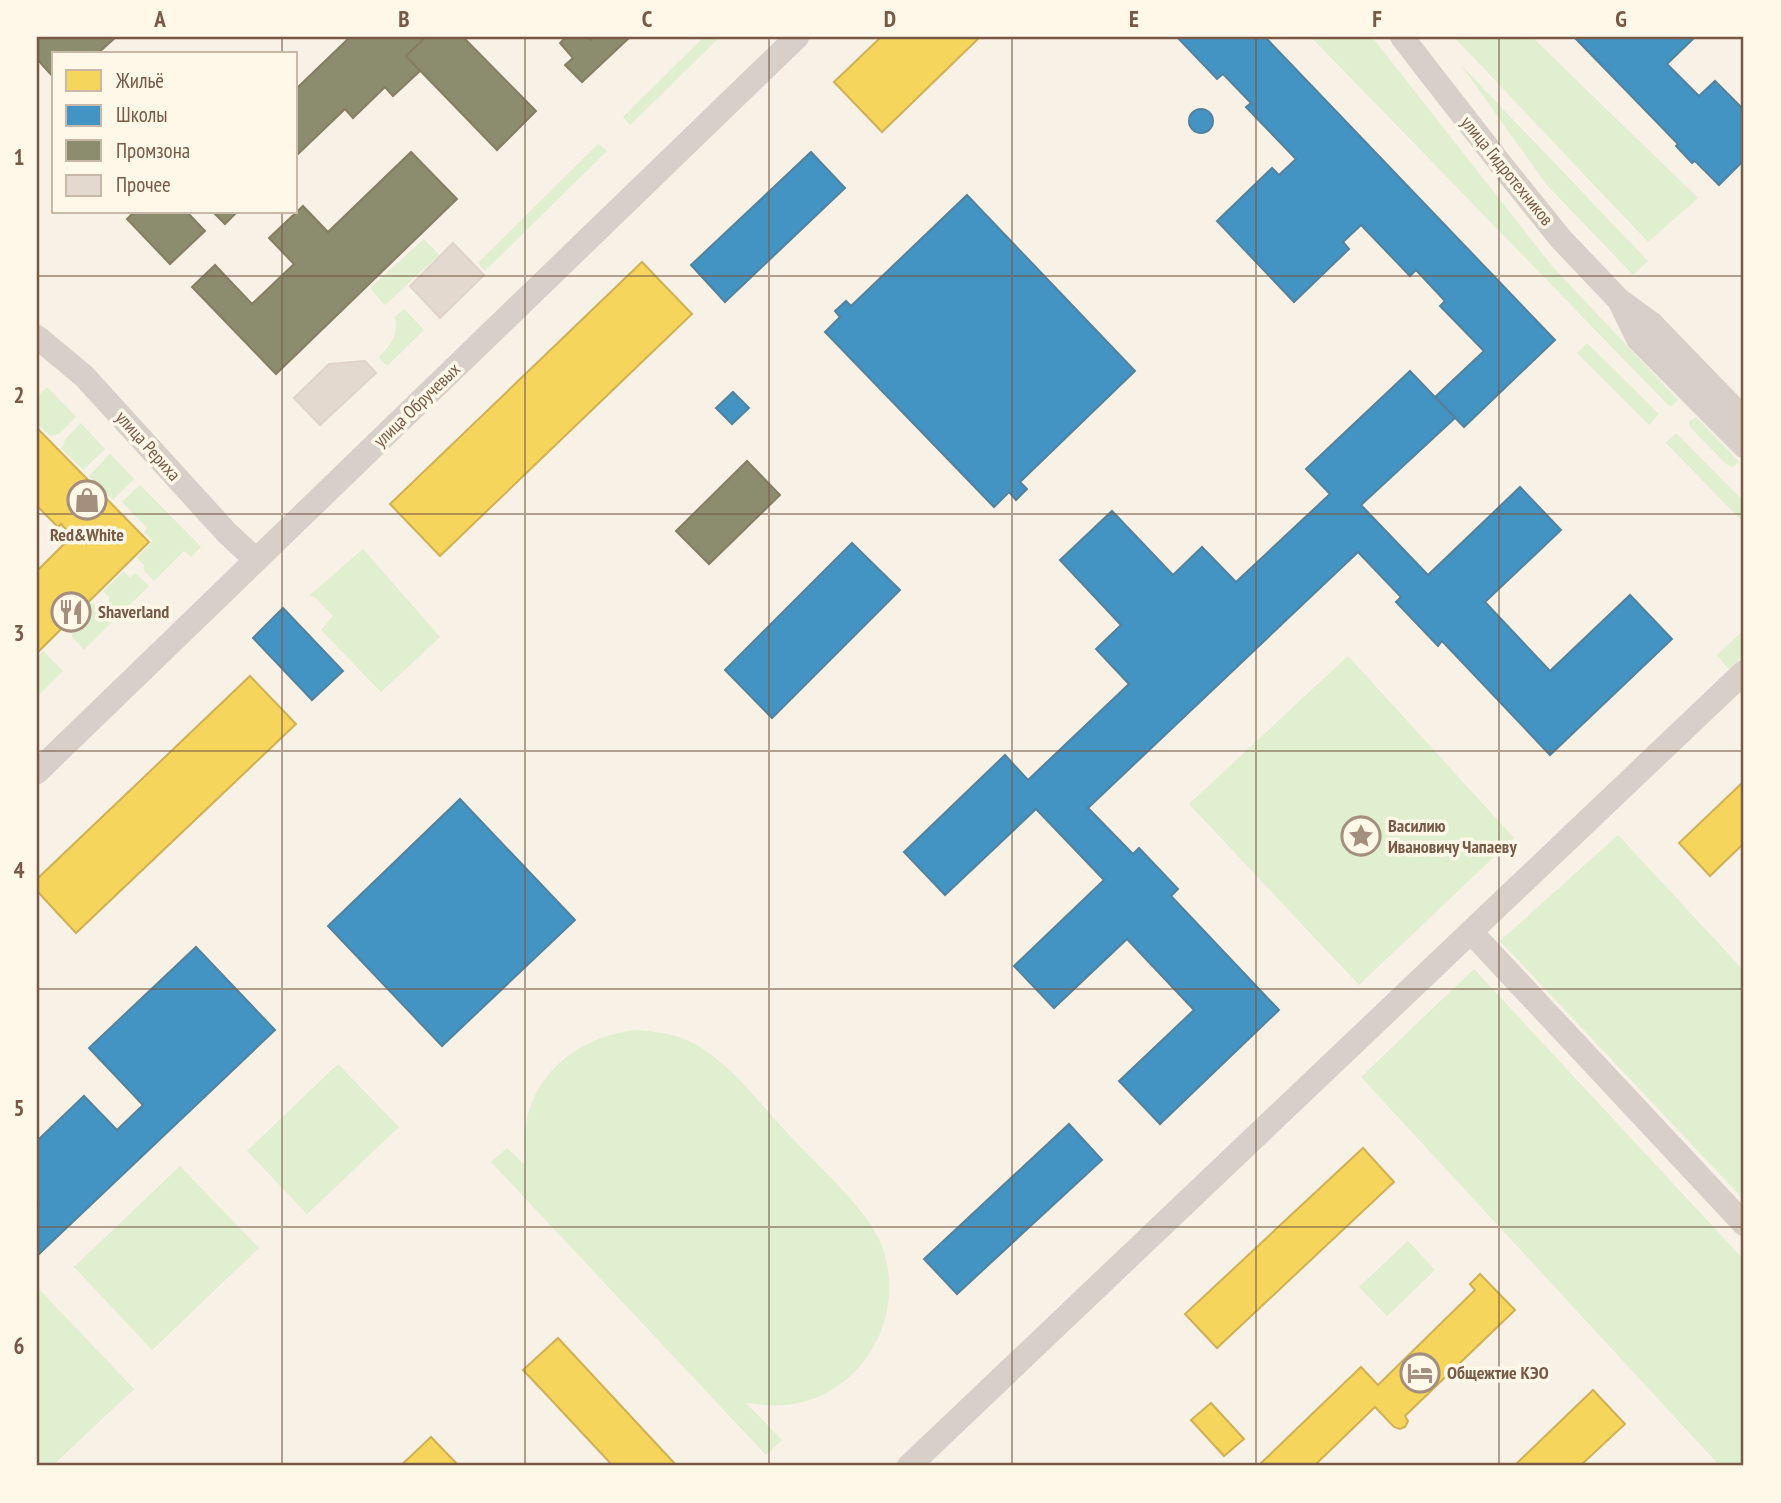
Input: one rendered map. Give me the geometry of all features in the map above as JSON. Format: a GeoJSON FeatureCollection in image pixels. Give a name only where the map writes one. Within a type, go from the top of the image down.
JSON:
{"type":"FeatureCollection","features":[{"type":"Feature","properties":{"kind":"street","name":"улица Обручевых"},"geometry":{"type":"LineString","coordinates":[[37,772],[797,37]]}},
{"type":"Feature","properties":{"kind":"street","name":"улица Гидротехников"},"geometry":{"type":"LineString","coordinates":[[1402,37],[1553,229],[1619,300],[1652,324],[1744,419]]}},
{"type":"Feature","properties":{"kind":"street","name":"улица Гидротехников"},"geometry":{"type":"LineString","coordinates":[[1619,300],[1638,339],[1744,446]]}},
{"type":"Feature","properties":{"kind":"street","name":"улица Рериха"},"geometry":{"type":"LineString","coordinates":[[37,337],[84,376],[227,533],[256,560]]}},
{"type":"Feature","properties":{"kind":"street"},"geometry":{"type":"LineString","coordinates":[[909,1466],[1744,673]]}},
{"type":"Feature","properties":{"kind":"street"},"geometry":{"type":"LineString","coordinates":[[1471,932],[1744,1224]]}},
{"type":"Feature","properties":{"kind":"green space"},"geometry":{"type":"Polygon","coordinates":[[[704,37],[720,37],[630,125],[623,117],[704,37]]]}},
{"type":"Feature","properties":{"kind":"green space"},"geometry":{"type":"Polygon","coordinates":[[[1311,37],[1372,37],[1552,266],[1678,400],[1672,406],[1668,405],[1311,37]]]}},
{"type":"Feature","properties":{"kind":"green space"},"geometry":{"type":"Polygon","coordinates":[[[1454,37],[1532,37],[1698,198],[1648,242],[1454,37]]]}},
{"type":"Feature","properties":{"kind":"green space"},"geometry":{"type":"Polygon","coordinates":[[[1461,65],[1648,261],[1633,275],[1546,184],[1461,65]]]}},
{"type":"Feature","properties":{"kind":"green space"},"geometry":{"type":"Polygon","coordinates":[[[598,144],[607,151],[485,271],[478,263],[598,144]]]}},
{"type":"Feature","properties":{"kind":"green space"},"geometry":{"type":"Polygon","coordinates":[[[424,239],[439,255],[385,305],[370,288],[424,239]]]}},
{"type":"Feature","properties":{"kind":"green space"},"geometry":{"type":"Polygon","coordinates":[[[404,309],[424,330],[387,366],[379,357],[393,339],[395,317],[404,309]]]}},
{"type":"Feature","properties":{"kind":"green space"},"geometry":{"type":"Polygon","coordinates":[[[1587,343],[1659,414],[1649,425],[1577,353],[1587,343]]]}},
{"type":"Feature","properties":{"kind":"green space"},"geometry":{"type":"Polygon","coordinates":[[[47,387],[76,417],[59,434],[50,436],[37,423],[37,397],[47,387]]]}},
{"type":"Feature","properties":{"kind":"green space"},"geometry":{"type":"Polygon","coordinates":[[[1696,417],[1739,462],[1733,467],[1726,464],[1689,426],[1689,422],[1696,417]]]}},
{"type":"Feature","properties":{"kind":"green space"},"geometry":{"type":"Polygon","coordinates":[[[81,423],[105,449],[83,470],[62,449],[65,440],[81,423]]]}},
{"type":"Feature","properties":{"kind":"green space"},"geometry":{"type":"Polygon","coordinates":[[[1676,433],[1744,502],[1744,523],[1666,443],[1676,433]]]}},
{"type":"Feature","properties":{"kind":"green space"},"geometry":{"type":"Polygon","coordinates":[[[110,454],[134,479],[113,500],[89,476],[110,454]]]}},
{"type":"Feature","properties":{"kind":"green space"},"geometry":{"type":"Polygon","coordinates":[[[140,485],[201,547],[191,557],[184,551],[154,581],[137,558],[153,541],[144,532],[147,528],[122,502],[140,485]]]}},
{"type":"Feature","properties":{"kind":"green space"},"geometry":{"type":"Polygon","coordinates":[[[363,549],[440,637],[381,692],[321,630],[333,616],[310,595],[363,549]]]}},
{"type":"Feature","properties":{"kind":"green space"},"geometry":{"type":"Polygon","coordinates":[[[124,571],[130,578],[135,573],[149,586],[120,614],[109,603],[109,597],[103,591],[124,571]]]}},
{"type":"Feature","properties":{"kind":"green space"},"geometry":{"type":"Polygon","coordinates":[[[92,603],[97,608],[103,608],[114,620],[84,650],[72,637],[73,628],[69,625],[92,603]]]}},
{"type":"Feature","properties":{"kind":"green space"},"geometry":{"type":"Polygon","coordinates":[[[1744,630],[1744,655],[1729,669],[1717,655],[1744,630]]]}},
{"type":"Feature","properties":{"kind":"green space"},"geometry":{"type":"Polygon","coordinates":[[[43,651],[63,671],[37,697],[37,657],[43,651]]]}},
{"type":"Feature","properties":{"kind":"green space"},"geometry":{"type":"Polygon","coordinates":[[[1348,656],[1514,838],[1359,985],[1189,804],[1348,656]]]}},
{"type":"Feature","properties":{"kind":"green space"},"geometry":{"type":"Polygon","coordinates":[[[1618,835],[1744,971],[1744,1200],[1500,941],[1618,835]]]}},
{"type":"Feature","properties":{"kind":"green space"},"geometry":{"type":"Polygon","coordinates":[[[1474,969],[1744,1260],[1744,1466],[1720,1466],[1361,1077],[1474,969]]]}},
{"type":"Feature","properties":{"kind":"green space"},"geometry":{"type":"Polygon","coordinates":[[[634,1030],[681,1038],[695,1044],[722,1063],[854,1202],[882,1246],[888,1271],[889,1296],[875,1343],[862,1364],[844,1381],[823,1394],[799,1403],[746,1403],[782,1440],[766,1455],[491,1162],[507,1148],[525,1165],[524,1138],[528,1114],[537,1092],[549,1074],[566,1058],[586,1045],[634,1030]]]}},
{"type":"Feature","properties":{"kind":"green space"},"geometry":{"type":"Polygon","coordinates":[[[338,1064],[399,1127],[307,1214],[247,1151],[338,1064]]]}},
{"type":"Feature","properties":{"kind":"green space"},"geometry":{"type":"Polygon","coordinates":[[[180,1166],[259,1248],[152,1350],[74,1267],[180,1166]]]}},
{"type":"Feature","properties":{"kind":"green space"},"geometry":{"type":"Polygon","coordinates":[[[1408,1241],[1435,1270],[1387,1316],[1359,1287],[1408,1241]]]}},
{"type":"Feature","properties":{"kind":"green space"},"geometry":{"type":"Polygon","coordinates":[[[37,1287],[134,1389],[52,1466],[37,1466],[37,1287]]]}},
{"type":"Feature","properties":{"kind":"building: Жильё"},"geometry":{"type":"Polygon","coordinates":[[[881,37],[980,37],[882,132],[834,82],[881,37]]]}},
{"type":"Feature","properties":{"kind":"building: Жильё"},"geometry":{"type":"Polygon","coordinates":[[[642,262],[692,314],[440,556],[390,504],[642,262]]]}},
{"type":"Feature","properties":{"kind":"building: Жильё"},"geometry":{"type":"Polygon","coordinates":[[[37,428],[149,542],[37,653],[37,571],[72,536],[61,524],[58,527],[37,506],[37,428]]]}},
{"type":"Feature","properties":{"kind":"building: Жильё"},"geometry":{"type":"Polygon","coordinates":[[[250,676],[296,724],[76,933],[37,891],[37,879],[250,676]]]}},
{"type":"Feature","properties":{"kind":"building: Жильё"},"geometry":{"type":"Polygon","coordinates":[[[1744,781],[1744,843],[1710,876],[1679,843],[1744,781]]]}},
{"type":"Feature","properties":{"kind":"building: Жильё"},"geometry":{"type":"Polygon","coordinates":[[[1363,1148],[1394,1182],[1217,1348],[1185,1314],[1363,1148]]]}},
{"type":"Feature","properties":{"kind":"building: Жильё","name":"Общежтие КЭО"},"geometry":{"type":"Polygon","coordinates":[[[1480,1274],[1515,1310],[1405,1416],[1408,1421],[1405,1427],[1394,1427],[1375,1407],[1314,1466],[1258,1466],[1361,1367],[1378,1385],[1475,1290],[1470,1284],[1480,1274]]]}},
{"type":"Feature","properties":{"kind":"building: Жильё"},"geometry":{"type":"Polygon","coordinates":[[[558,1338],[677,1466],[613,1466],[523,1370],[558,1338]]]}},
{"type":"Feature","properties":{"kind":"building: Жильё"},"geometry":{"type":"Polygon","coordinates":[[[1593,1390],[1625,1424],[1580,1466],[1514,1466],[1593,1390]]]}},
{"type":"Feature","properties":{"kind":"building: Жильё"},"geometry":{"type":"Polygon","coordinates":[[[1211,1403],[1244,1439],[1224,1456],[1191,1420],[1211,1403]]]}},
{"type":"Feature","properties":{"kind":"building: Жильё"},"geometry":{"type":"Polygon","coordinates":[[[431,1437],[459,1466],[400,1466],[411,1456],[431,1437]]]}},
{"type":"Feature","properties":{"kind":"building: Школы"},"geometry":{"type":"Polygon","coordinates":[[[1177,37],[1265,37],[1555,340],[1464,427],[1435,397],[1484,351],[1440,306],[1445,301],[1416,270],[1410,276],[1361,225],[1343,242],[1349,249],[1294,302],[1217,221],[1272,168],[1279,175],[1296,159],[1246,107],[1251,103],[1223,74],[1217,79],[1177,37]]]}},
{"type":"Feature","properties":{"kind":"building: Школы"},"geometry":{"type":"Polygon","coordinates":[[[1574,37],[1695,37],[1667,64],[1699,96],[1715,81],[1744,110],[1744,160],[1719,185],[1695,161],[1692,163],[1676,146],[1678,144],[1574,37]]]}},
{"type":"Feature","properties":{"kind":"building: Школы"},"geometry":{"type":"Polygon","coordinates":[[[1201,109],[1210,112],[1213,121],[1210,130],[1201,133],[1192,130],[1189,121],[1192,112],[1201,109]]]}},
{"type":"Feature","properties":{"kind":"building: Школы"},"geometry":{"type":"Polygon","coordinates":[[[811,152],[845,188],[725,302],[691,265],[811,152]]]}},
{"type":"Feature","properties":{"kind":"building: Школы"},"geometry":{"type":"Polygon","coordinates":[[[967,195],[1135,371],[1020,482],[1027,489],[1016,500],[1009,492],[994,507],[825,332],[840,317],[835,311],[846,301],[851,306],[967,195]]]}},
{"type":"Feature","properties":{"kind":"building: Школы"},"geometry":{"type":"Polygon","coordinates":[[[1410,371],[1455,418],[1361,505],[1428,575],[1520,487],[1561,530],[1485,602],[1550,671],[1630,595],[1672,639],[1550,755],[1442,641],[1438,646],[1396,602],[1401,597],[1358,552],[1088,808],[1133,854],[1139,848],[1178,889],[1171,896],[1279,1010],[1160,1124],[1119,1081],[1194,1010],[1127,939],[1054,1008],[1014,966],[1104,880],[1036,809],[945,895],[904,852],[1005,755],[1028,780],[1129,684],[1096,649],[1121,625],[1060,560],[1112,511],[1173,575],[1202,547],[1236,582],[1330,494],[1306,469],[1410,371]]]}},
{"type":"Feature","properties":{"kind":"building: Школы"},"geometry":{"type":"Polygon","coordinates":[[[733,392],[749,408],[732,424],[716,408],[733,392]]]}},
{"type":"Feature","properties":{"kind":"building: Школы"},"geometry":{"type":"Polygon","coordinates":[[[852,543],[900,590],[772,718],[725,670],[852,543]]]}},
{"type":"Feature","properties":{"kind":"building: Школы"},"geometry":{"type":"Polygon","coordinates":[[[283,608],[343,671],[312,700],[253,638],[283,608]]]}},
{"type":"Feature","properties":{"kind":"building: Школы"},"geometry":{"type":"Polygon","coordinates":[[[460,799],[575,920],[442,1046],[328,926],[460,799]]]}},
{"type":"Feature","properties":{"kind":"building: Школы"},"geometry":{"type":"Polygon","coordinates":[[[196,947],[275,1030],[37,1256],[37,1141],[84,1096],[117,1130],[143,1105],[89,1048],[196,947]]]}},
{"type":"Feature","properties":{"kind":"building: Школы"},"geometry":{"type":"Polygon","coordinates":[[[1069,1124],[1102,1160],[957,1294],[924,1259],[1069,1124]]]}},
{"type":"Feature","properties":{"kind":"building: Промзона"},"geometry":{"type":"Polygon","coordinates":[[[37,37],[116,37],[99,52],[52,52],[52,76],[37,59],[37,37]]]}},
{"type":"Feature","properties":{"kind":"building: Промзона"},"geometry":{"type":"Polygon","coordinates":[[[350,37],[426,37],[406,56],[420,71],[393,96],[385,87],[353,118],[345,109],[298,154],[298,87],[350,37]]]}},
{"type":"Feature","properties":{"kind":"building: Промзона"},"geometry":{"type":"Polygon","coordinates":[[[426,37],[463,37],[536,111],[497,150],[406,56],[426,37]]]}},
{"type":"Feature","properties":{"kind":"building: Промзона"},"geometry":{"type":"Polygon","coordinates":[[[566,37],[588,37],[591,40],[594,37],[630,37],[582,82],[565,65],[573,58],[560,43],[566,37]]]}},
{"type":"Feature","properties":{"kind":"building: Промзона"},"geometry":{"type":"Polygon","coordinates":[[[411,152],[457,199],[276,374],[192,287],[215,265],[252,304],[294,264],[269,238],[294,214],[298,214],[303,206],[328,232],[411,152]]]}},
{"type":"Feature","properties":{"kind":"building: Промзона"},"geometry":{"type":"Polygon","coordinates":[[[132,214],[189,214],[205,231],[170,264],[127,219],[132,214]]]}},
{"type":"Feature","properties":{"kind":"building: Промзона"},"geometry":{"type":"Polygon","coordinates":[[[215,214],[235,214],[225,224],[215,214]]]}},
{"type":"Feature","properties":{"kind":"building: Промзона"},"geometry":{"type":"Polygon","coordinates":[[[747,461],[780,495],[709,564],[676,531],[747,461]]]}},
{"type":"Feature","properties":{"kind":"building: Прочее"},"geometry":{"type":"Polygon","coordinates":[[[453,243],[484,275],[440,318],[410,286],[453,243]]]}},
{"type":"Feature","properties":{"kind":"building: Прочее"},"geometry":{"type":"Polygon","coordinates":[[[365,361],[376,373],[320,425],[294,398],[329,364],[365,361]]]}},
{"type":"Feature","properties":{"kind":"place","name":"Red&White"},"geometry":{"type":"Point","coordinates":[87,500]}},
{"type":"Feature","properties":{"kind":"place","name":"Shaverland"},"geometry":{"type":"Point","coordinates":[71,612]}},
{"type":"Feature","properties":{"kind":"place","name":"Василию Ивановичу Чапаеву"},"geometry":{"type":"Point","coordinates":[1361,836]}},
{"type":"Feature","properties":{"kind":"place","name":"Общежтие КЭО"},"geometry":{"type":"Point","coordinates":[1420,1373]}}]}
